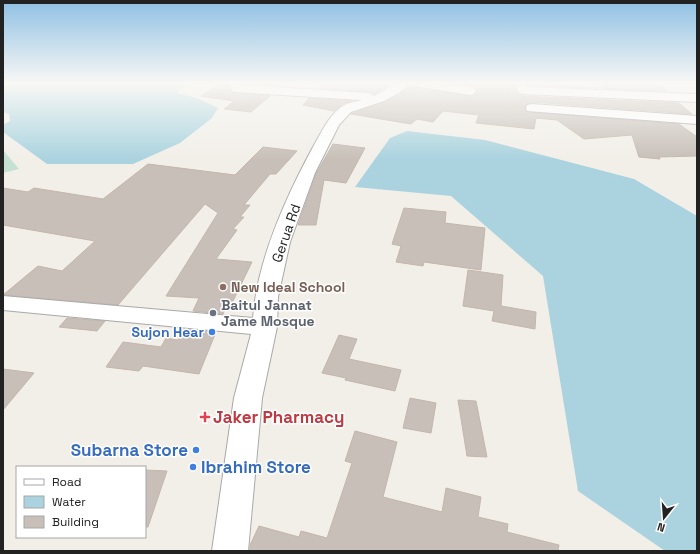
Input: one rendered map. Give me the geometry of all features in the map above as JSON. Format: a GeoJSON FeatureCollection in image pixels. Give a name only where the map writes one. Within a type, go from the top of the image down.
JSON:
{"type":"FeatureCollection","features":[{"type":"Feature","properties":{"kind":"street","name":"Gerua Rd"},"geometry":{"type":"LineString","coordinates":[[230,551],[248,398],[265,327],[266,297],[280,242],[307,173],[324,139],[346,109]]}},
{"type":"Feature","properties":{"kind":"street"},"geometry":{"type":"LineString","coordinates":[[544,109],[697,120]]}},
{"type":"Feature","properties":{"kind":"street"},"geometry":{"type":"LineString","coordinates":[[3,303],[265,327]]}},
{"type":"Feature","properties":{"kind":"green space"},"geometry":{"type":"Polygon","coordinates":[[[3,150],[19,169],[3,173],[3,150]]]}},
{"type":"Feature","properties":{"kind":"water"},"geometry":{"type":"Polygon","coordinates":[[[3,109],[217,109],[212,118],[180,143],[133,164],[47,164],[3,132],[3,125],[10,121],[9,114],[3,112],[3,109]]]}},
{"type":"Feature","properties":{"kind":"water"},"geometry":{"type":"Polygon","coordinates":[[[407,131],[485,140],[634,179],[697,216],[697,551],[665,551],[578,491],[543,276],[451,196],[355,187],[390,138],[407,131]]]}},
{"type":"Feature","properties":{"kind":"building"},"geometry":{"type":"Polygon","coordinates":[[[224,109],[255,109],[251,112],[224,109]]]}},
{"type":"Feature","properties":{"kind":"building"},"geometry":{"type":"Polygon","coordinates":[[[323,109],[336,109],[334,111],[323,109]]]}},
{"type":"Feature","properties":{"kind":"building"},"geometry":{"type":"Polygon","coordinates":[[[366,109],[525,109],[527,112],[679,124],[697,137],[697,156],[659,157],[660,159],[639,157],[632,135],[584,139],[557,120],[536,118],[534,129],[476,123],[479,115],[443,111],[433,122],[417,119],[411,124],[351,114],[366,109]]]}},
{"type":"Feature","properties":{"kind":"building"},"geometry":{"type":"Polygon","coordinates":[[[623,109],[686,109],[692,114],[623,109]]]}},
{"type":"Feature","properties":{"kind":"building"},"geometry":{"type":"Polygon","coordinates":[[[333,144],[365,148],[346,183],[324,180],[316,225],[298,225],[316,174],[333,144]]]}},
{"type":"Feature","properties":{"kind":"building"},"geometry":{"type":"Polygon","coordinates":[[[263,147],[297,151],[276,174],[270,174],[244,205],[250,205],[240,217],[244,217],[233,229],[237,230],[216,259],[252,262],[233,301],[229,301],[223,314],[193,311],[199,298],[166,296],[218,213],[205,204],[118,305],[3,295],[38,266],[62,271],[95,241],[3,225],[3,188],[28,192],[34,188],[103,199],[148,164],[235,175],[263,147]]]}},
{"type":"Feature","properties":{"kind":"building"},"geometry":{"type":"Polygon","coordinates":[[[404,208],[446,212],[445,223],[485,228],[481,270],[424,262],[423,266],[396,262],[401,246],[392,244],[404,208]]]}},
{"type":"Feature","properties":{"kind":"building"},"geometry":{"type":"Polygon","coordinates":[[[468,270],[503,275],[501,306],[536,312],[535,329],[492,321],[494,311],[463,306],[468,270]]]}},
{"type":"Feature","properties":{"kind":"building"},"geometry":{"type":"Polygon","coordinates":[[[67,318],[105,321],[97,331],[59,327],[67,318]]]}},
{"type":"Feature","properties":{"kind":"building"},"geometry":{"type":"Polygon","coordinates":[[[184,329],[216,332],[199,374],[143,366],[139,371],[106,367],[123,342],[161,347],[166,338],[178,340],[184,329]]]}},
{"type":"Feature","properties":{"kind":"building"},"geometry":{"type":"Polygon","coordinates":[[[339,335],[357,339],[349,359],[401,370],[395,391],[345,380],[346,378],[322,373],[339,335]]]}},
{"type":"Feature","properties":{"kind":"building"},"geometry":{"type":"Polygon","coordinates":[[[3,369],[34,373],[3,410],[3,369]]]}},
{"type":"Feature","properties":{"kind":"building"},"geometry":{"type":"Polygon","coordinates":[[[410,398],[436,403],[431,433],[403,428],[410,398]]]}},
{"type":"Feature","properties":{"kind":"building"},"geometry":{"type":"Polygon","coordinates":[[[458,400],[476,401],[487,457],[467,456],[458,400]]]}},
{"type":"Feature","properties":{"kind":"building"},"geometry":{"type":"Polygon","coordinates":[[[355,431],[397,442],[383,497],[442,512],[446,488],[481,497],[478,517],[508,524],[507,532],[559,545],[558,551],[250,551],[250,545],[259,526],[299,537],[301,531],[327,538],[352,463],[345,461],[355,431]]]}},
{"type":"Feature","properties":{"kind":"building"},"geometry":{"type":"Polygon","coordinates":[[[146,470],[167,471],[148,527],[146,527],[146,470]]]}},
{"type":"Feature","properties":{"kind":"place","name":"New Ideal School"},"geometry":{"type":"Point","coordinates":[223,287]}},
{"type":"Feature","properties":{"kind":"place","name":"Baitul Jannat Jame Mosque"},"geometry":{"type":"Point","coordinates":[213,313]}},
{"type":"Feature","properties":{"kind":"place","name":"Sujon Hear"},"geometry":{"type":"Point","coordinates":[212,332]}},
{"type":"Feature","properties":{"kind":"place","name":"Jaker Pharmacy"},"geometry":{"type":"Point","coordinates":[205,417]}},
{"type":"Feature","properties":{"kind":"place","name":"Subarna Store"},"geometry":{"type":"Point","coordinates":[196,450]}},
{"type":"Feature","properties":{"kind":"place","name":"Ibrahim Store"},"geometry":{"type":"Point","coordinates":[193,467]}}]}
